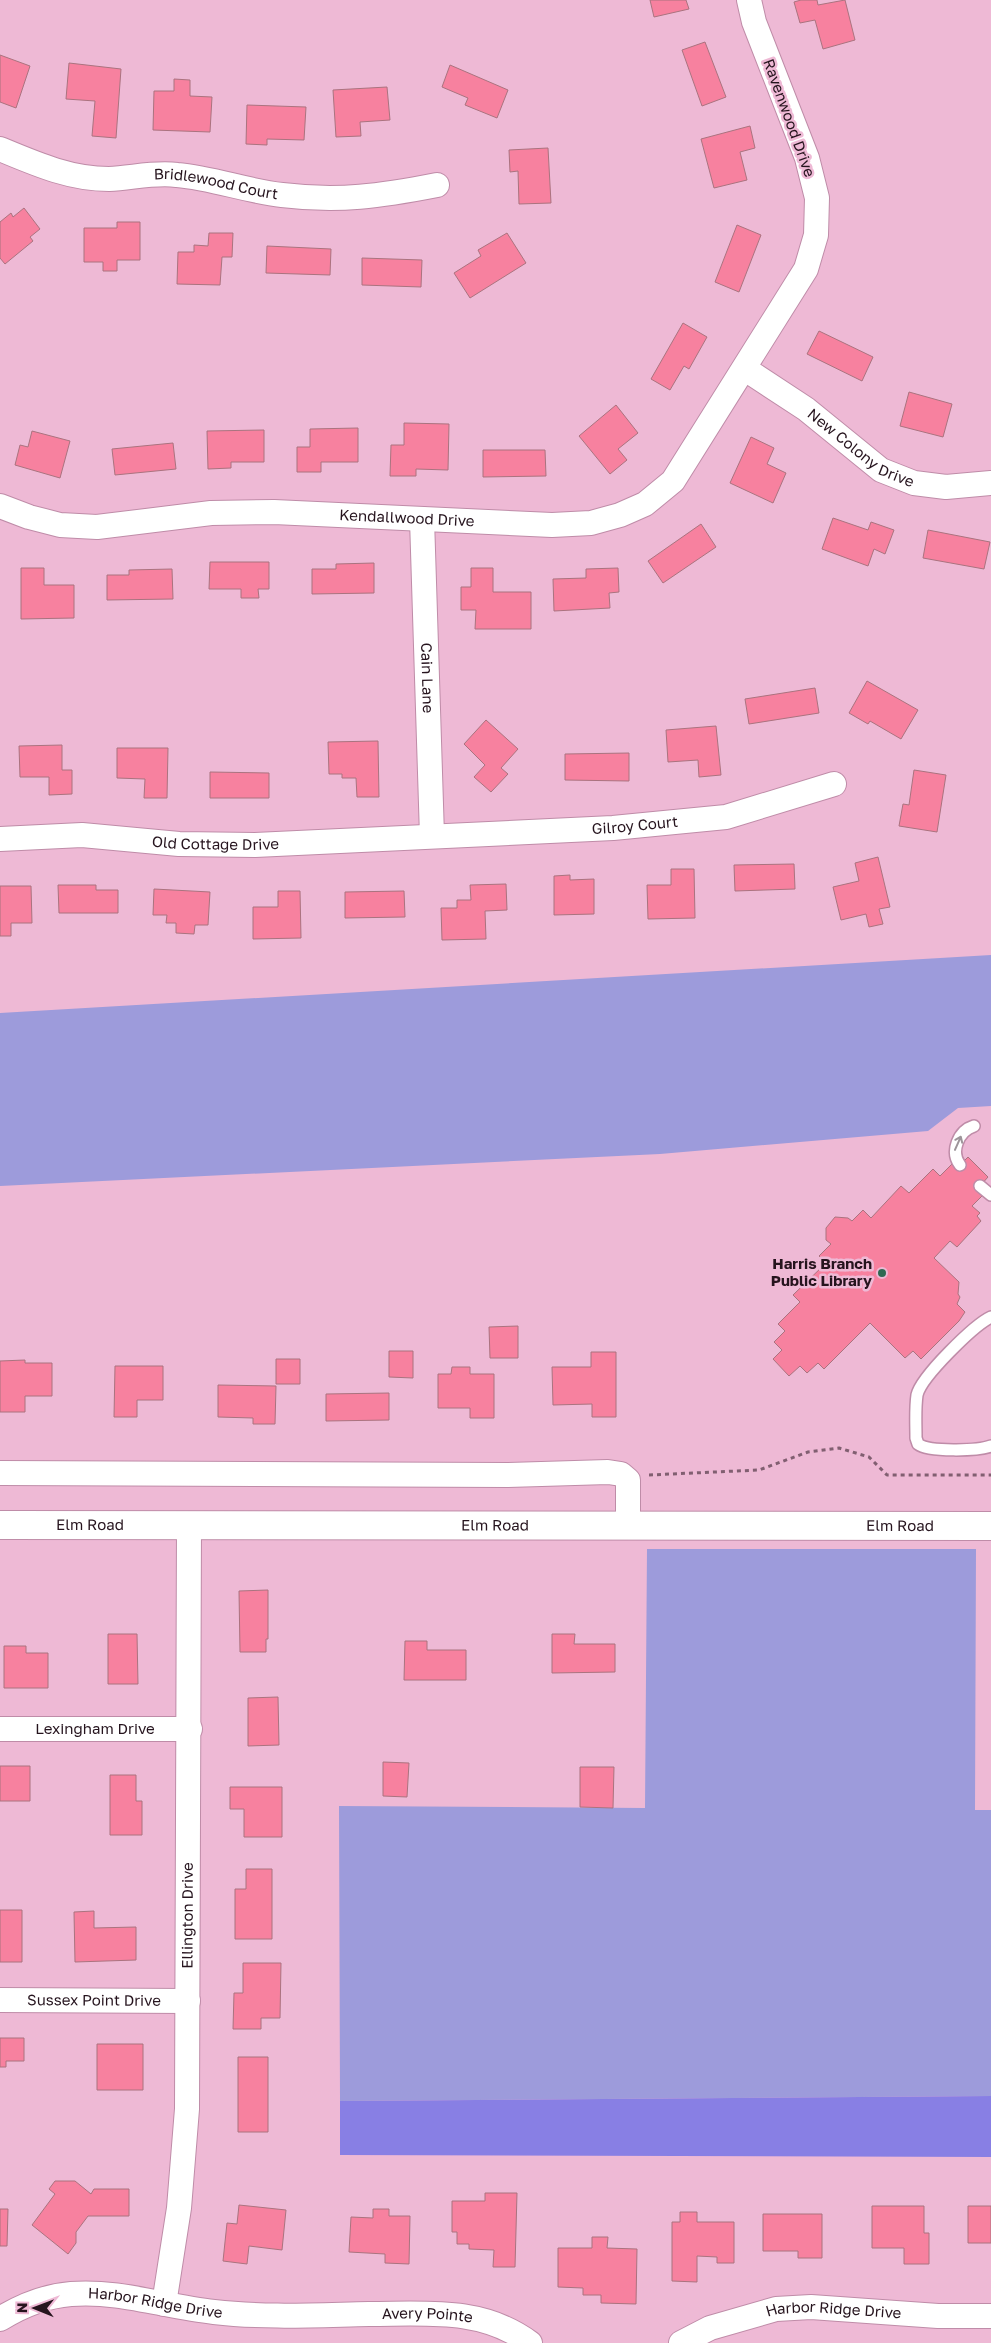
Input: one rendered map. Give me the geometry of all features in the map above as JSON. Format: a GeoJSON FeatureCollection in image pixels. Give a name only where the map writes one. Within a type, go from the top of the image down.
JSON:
{"type":"FeatureCollection","features":[{"type":"Feature","properties":{"kind":"street","name":"Ravenwood Drive"},"geometry":{"type":"LineString","coordinates":[[745,369],[806,269],[816,235],[817,198],[807,158],[754,22],[748,0]]}},
{"type":"Feature","properties":{"kind":"street","name":"Bridlewood Court"},"geometry":{"type":"LineString","coordinates":[[0,149],[47,168],[83,178],[169,174],[194,176],[280,195],[328,199],[374,197],[436,185]]}},
{"type":"Feature","properties":{"kind":"street","name":"New Colony Drive"},"geometry":{"type":"LineString","coordinates":[[745,369],[806,409],[881,470],[914,483],[946,487],[991,483]]}},
{"type":"Feature","properties":{"kind":"street","name":"Kendallwood Drive"},"geometry":{"type":"LineString","coordinates":[[0,506],[29,517],[60,525],[97,527],[211,513],[247,512],[552,525],[591,523],[620,515],[645,504],[673,482],[745,369]]}},
{"type":"Feature","properties":{"kind":"street","name":"Cain Lane"},"geometry":{"type":"LineString","coordinates":[[422,519],[432,836]]}},
{"type":"Feature","properties":{"kind":"street","name":"Gilroy Court"},"geometry":{"type":"LineString","coordinates":[[432,836],[613,828],[726,817],[834,784]]}},
{"type":"Feature","properties":{"kind":"street","name":"Old Cottage Drive"},"geometry":{"type":"LineString","coordinates":[[0,839],[82,835],[180,844],[255,845],[432,836]]}},
{"type":"Feature","properties":{"kind":"street"},"geometry":{"type":"LineString","coordinates":[[0,1473],[507,1475],[608,1472],[623,1476],[628,1480],[628,1527]]}},
{"type":"Feature","properties":{"kind":"street","name":"Elm Road"},"geometry":{"type":"LineString","coordinates":[[0,1525],[991,1526]]}},
{"type":"Feature","properties":{"kind":"street","name":"Ellington Drive"},"geometry":{"type":"LineString","coordinates":[[164,2304],[185,2158],[190,1729],[189,1526]]}},
{"type":"Feature","properties":{"kind":"street","name":"Lexingham Drive"},"geometry":{"type":"LineString","coordinates":[[0,1729],[190,1729]]}},
{"type":"Feature","properties":{"kind":"street","name":"Sussex Point Drive"},"geometry":{"type":"LineString","coordinates":[[0,2000],[188,2000]]}},
{"type":"Feature","properties":{"kind":"street","name":"Harbor Ridge Drive"},"geometry":{"type":"LineString","coordinates":[[0,2320],[15,2310],[41,2300],[69,2294],[96,2293],[214,2312],[262,2315],[317,2314]]}},
{"type":"Feature","properties":{"kind":"street","name":"Harbor Ridge Drive"},"geometry":{"type":"LineString","coordinates":[[681,2343],[710,2328],[776,2309],[811,2306],[938,2316],[991,2316]]}},
{"type":"Feature","properties":{"kind":"street","name":"Avery Pointe"},"geometry":{"type":"LineString","coordinates":[[317,2314],[441,2312],[456,2314],[496,2324],[530,2343]]}},
{"type":"Feature","properties":{"kind":"lane"},"geometry":{"type":"LineString","coordinates":[[960,1166],[956,1159],[956,1146],[965,1131],[974,1126]]}},
{"type":"Feature","properties":{"kind":"lane"},"geometry":{"type":"LineString","coordinates":[[980,1186],[991,1195]]}},
{"type":"Feature","properties":{"kind":"lane"},"geometry":{"type":"LineString","coordinates":[[991,1317],[975,1326],[932,1371],[920,1387],[917,1394],[916,1438],[918,1444],[926,1448],[980,1449],[991,1446]]}},
{"type":"Feature","properties":{"kind":"path"},"geometry":{"type":"LineString","coordinates":[[623,1476],[760,1470],[808,1452],[840,1448],[869,1458],[887,1475],[991,1475]]}},
{"type":"Feature","properties":{"kind":"shaded area"},"geometry":{"type":"Polygon","coordinates":[[[991,955],[991,1106],[958,1108],[928,1131],[660,1154],[0,1186],[0,1013],[991,955]]]}},
{"type":"Feature","properties":{"kind":"shaded area"},"geometry":{"type":"Polygon","coordinates":[[[647,1549],[976,1549],[975,1810],[991,1810],[991,2096],[340,2101],[339,1806],[645,1808],[647,1549]]]}},
{"type":"Feature","properties":{"kind":"shaded area"},"geometry":{"type":"Polygon","coordinates":[[[991,2096],[991,2157],[340,2155],[340,2101],[991,2096]]]}},
{"type":"Feature","properties":{"kind":"building"},"geometry":{"type":"Polygon","coordinates":[[[650,0],[686,0],[689,9],[654,17],[650,0]]]}},
{"type":"Feature","properties":{"kind":"building"},"geometry":{"type":"Polygon","coordinates":[[[817,0],[818,5],[845,0],[855,40],[823,49],[815,20],[800,23],[794,2],[817,0]]]}},
{"type":"Feature","properties":{"kind":"building"},"geometry":{"type":"Polygon","coordinates":[[[705,42],[726,97],[702,106],[682,50],[705,42]]]}},
{"type":"Feature","properties":{"kind":"building"},"geometry":{"type":"Polygon","coordinates":[[[0,55],[30,66],[16,108],[0,102],[0,55]]]}},
{"type":"Feature","properties":{"kind":"building"},"geometry":{"type":"Polygon","coordinates":[[[69,63],[121,69],[116,138],[92,136],[95,101],[66,99],[69,63]]]}},
{"type":"Feature","properties":{"kind":"building"},"geometry":{"type":"Polygon","coordinates":[[[450,65],[508,90],[497,118],[465,105],[468,98],[442,87],[450,65]]]}},
{"type":"Feature","properties":{"kind":"building"},"geometry":{"type":"Polygon","coordinates":[[[174,79],[190,80],[190,96],[212,97],[210,132],[153,130],[154,91],[174,91],[174,79]]]}},
{"type":"Feature","properties":{"kind":"building"},"geometry":{"type":"Polygon","coordinates":[[[387,87],[390,120],[360,122],[361,136],[336,137],[333,90],[387,87]]]}},
{"type":"Feature","properties":{"kind":"building"},"geometry":{"type":"Polygon","coordinates":[[[247,105],[306,107],[304,140],[267,139],[267,145],[246,144],[247,105]]]}},
{"type":"Feature","properties":{"kind":"building"},"geometry":{"type":"Polygon","coordinates":[[[750,126],[755,148],[740,152],[747,180],[714,188],[701,139],[750,126]]]}},
{"type":"Feature","properties":{"kind":"building"},"geometry":{"type":"Polygon","coordinates":[[[548,148],[551,203],[519,204],[518,171],[510,172],[509,150],[548,148]]]}},
{"type":"Feature","properties":{"kind":"building"},"geometry":{"type":"Polygon","coordinates":[[[24,208],[40,229],[30,237],[33,241],[5,264],[0,258],[0,222],[11,213],[13,217],[24,208]]]}},
{"type":"Feature","properties":{"kind":"building"},"geometry":{"type":"Polygon","coordinates":[[[117,222],[140,222],[140,260],[117,260],[117,271],[103,271],[103,262],[84,262],[84,228],[117,228],[117,222]]]}},
{"type":"Feature","properties":{"kind":"building"},"geometry":{"type":"Polygon","coordinates":[[[737,225],[761,235],[739,292],[715,282],[737,225]]]}},
{"type":"Feature","properties":{"kind":"building"},"geometry":{"type":"Polygon","coordinates":[[[209,233],[233,233],[232,257],[222,257],[220,285],[177,284],[178,252],[194,252],[194,245],[208,246],[209,233]]]}},
{"type":"Feature","properties":{"kind":"building"},"geometry":{"type":"Polygon","coordinates":[[[507,233],[526,263],[470,298],[454,273],[481,256],[478,250],[507,233]]]}},
{"type":"Feature","properties":{"kind":"building"},"geometry":{"type":"Polygon","coordinates":[[[267,246],[331,249],[330,275],[266,273],[267,246]]]}},
{"type":"Feature","properties":{"kind":"building"},"geometry":{"type":"Polygon","coordinates":[[[362,258],[422,260],[421,287],[362,285],[362,258]]]}},
{"type":"Feature","properties":{"kind":"building"},"geometry":{"type":"Polygon","coordinates":[[[683,323],[707,337],[689,369],[684,366],[670,390],[651,379],[683,323]]]}},
{"type":"Feature","properties":{"kind":"building"},"geometry":{"type":"Polygon","coordinates":[[[819,331],[873,357],[862,381],[807,354],[819,331]]]}},
{"type":"Feature","properties":{"kind":"building"},"geometry":{"type":"Polygon","coordinates":[[[909,392],[952,404],[943,437],[900,426],[909,392]]]}},
{"type":"Feature","properties":{"kind":"building"},"geometry":{"type":"Polygon","coordinates":[[[616,405],[638,433],[618,449],[627,460],[610,474],[579,436],[616,405]]]}},
{"type":"Feature","properties":{"kind":"building"},"geometry":{"type":"Polygon","coordinates":[[[404,423],[449,424],[448,470],[416,469],[416,476],[390,476],[391,445],[404,445],[404,423]]]}},
{"type":"Feature","properties":{"kind":"building"},"geometry":{"type":"Polygon","coordinates":[[[358,428],[358,462],[321,462],[321,472],[297,472],[297,447],[310,447],[310,429],[358,428]]]}},
{"type":"Feature","properties":{"kind":"building"},"geometry":{"type":"Polygon","coordinates":[[[264,430],[264,462],[231,462],[231,468],[208,469],[207,431],[264,430]]]}},
{"type":"Feature","properties":{"kind":"building"},"geometry":{"type":"Polygon","coordinates":[[[32,431],[70,441],[60,478],[15,465],[20,445],[28,447],[32,431]]]}},
{"type":"Feature","properties":{"kind":"building"},"geometry":{"type":"Polygon","coordinates":[[[751,437],[774,448],[767,464],[786,473],[773,503],[730,483],[751,437]]]}},
{"type":"Feature","properties":{"kind":"building"},"geometry":{"type":"Polygon","coordinates":[[[173,443],[176,469],[115,475],[112,449],[173,443]]]}},
{"type":"Feature","properties":{"kind":"building"},"geometry":{"type":"Polygon","coordinates":[[[483,450],[545,450],[546,476],[483,477],[483,450]]]}},
{"type":"Feature","properties":{"kind":"building"},"geometry":{"type":"Polygon","coordinates":[[[833,518],[868,530],[871,522],[894,530],[885,554],[874,549],[868,566],[822,549],[833,518]]]}},
{"type":"Feature","properties":{"kind":"building"},"geometry":{"type":"Polygon","coordinates":[[[701,524],[716,547],[663,583],[648,561],[701,524]]]}},
{"type":"Feature","properties":{"kind":"building"},"geometry":{"type":"Polygon","coordinates":[[[928,530],[990,542],[984,569],[923,558],[928,530]]]}},
{"type":"Feature","properties":{"kind":"building"},"geometry":{"type":"Polygon","coordinates":[[[210,562],[269,562],[269,589],[258,589],[259,598],[241,598],[241,589],[209,589],[210,562]]]}},
{"type":"Feature","properties":{"kind":"building"},"geometry":{"type":"Polygon","coordinates":[[[374,563],[374,593],[312,594],[312,569],[336,569],[336,564],[374,563]]]}},
{"type":"Feature","properties":{"kind":"building"},"geometry":{"type":"Polygon","coordinates":[[[21,568],[44,568],[44,585],[74,585],[74,618],[21,619],[21,568]]]}},
{"type":"Feature","properties":{"kind":"building"},"geometry":{"type":"Polygon","coordinates":[[[471,568],[493,568],[493,592],[531,592],[531,629],[475,629],[476,610],[461,610],[461,587],[471,587],[471,568]]]}},
{"type":"Feature","properties":{"kind":"building"},"geometry":{"type":"Polygon","coordinates":[[[618,568],[619,592],[609,593],[610,608],[554,611],[553,579],[586,578],[586,569],[618,568]]]}},
{"type":"Feature","properties":{"kind":"building"},"geometry":{"type":"Polygon","coordinates":[[[172,569],[173,599],[107,600],[107,575],[129,575],[129,570],[172,569]]]}},
{"type":"Feature","properties":{"kind":"building"},"geometry":{"type":"Polygon","coordinates":[[[867,681],[918,710],[901,739],[870,721],[868,724],[849,713],[867,681]]]}},
{"type":"Feature","properties":{"kind":"building"},"geometry":{"type":"Polygon","coordinates":[[[815,688],[819,713],[749,724],[745,699],[815,688]]]}},
{"type":"Feature","properties":{"kind":"building"},"geometry":{"type":"Polygon","coordinates":[[[486,720],[518,749],[501,768],[508,774],[491,792],[474,777],[485,765],[464,744],[486,720]]]}},
{"type":"Feature","properties":{"kind":"building"},"geometry":{"type":"Polygon","coordinates":[[[716,726],[721,775],[699,777],[698,760],[668,762],[666,730],[716,726]]]}},
{"type":"Feature","properties":{"kind":"building"},"geometry":{"type":"Polygon","coordinates":[[[378,741],[379,797],[357,797],[356,778],[342,778],[342,774],[329,774],[328,742],[378,741]]]}},
{"type":"Feature","properties":{"kind":"building"},"geometry":{"type":"Polygon","coordinates":[[[62,745],[62,770],[72,770],[72,794],[49,795],[49,777],[20,777],[19,746],[62,745]]]}},
{"type":"Feature","properties":{"kind":"building"},"geometry":{"type":"Polygon","coordinates":[[[117,748],[168,748],[167,798],[144,798],[145,779],[117,778],[117,748]]]}},
{"type":"Feature","properties":{"kind":"building"},"geometry":{"type":"Polygon","coordinates":[[[629,753],[629,781],[565,780],[565,754],[629,753]]]}},
{"type":"Feature","properties":{"kind":"building"},"geometry":{"type":"Polygon","coordinates":[[[914,770],[946,775],[937,832],[899,826],[903,804],[909,805],[914,770]]]}},
{"type":"Feature","properties":{"kind":"building"},"geometry":{"type":"Polygon","coordinates":[[[210,772],[269,773],[269,798],[210,798],[210,772]]]}},
{"type":"Feature","properties":{"kind":"building"},"geometry":{"type":"Polygon","coordinates":[[[878,857],[890,907],[879,909],[883,924],[869,927],[866,914],[841,920],[833,887],[859,881],[855,863],[878,857]]]}},
{"type":"Feature","properties":{"kind":"building"},"geometry":{"type":"Polygon","coordinates":[[[794,864],[795,889],[735,891],[734,865],[794,864]]]}},
{"type":"Feature","properties":{"kind":"building"},"geometry":{"type":"Polygon","coordinates":[[[671,869],[694,869],[695,918],[648,919],[647,885],[671,885],[671,869]]]}},
{"type":"Feature","properties":{"kind":"building"},"geometry":{"type":"Polygon","coordinates":[[[570,875],[570,880],[594,879],[594,914],[554,915],[554,876],[570,875]]]}},
{"type":"Feature","properties":{"kind":"building"},"geometry":{"type":"Polygon","coordinates":[[[506,884],[507,910],[485,911],[486,939],[442,940],[441,908],[457,908],[457,900],[471,900],[470,885],[506,884]]]}},
{"type":"Feature","properties":{"kind":"building"},"geometry":{"type":"Polygon","coordinates":[[[58,885],[96,885],[96,890],[118,890],[118,913],[59,913],[58,885]]]}},
{"type":"Feature","properties":{"kind":"building"},"geometry":{"type":"Polygon","coordinates":[[[0,886],[31,886],[32,923],[11,923],[11,936],[0,936],[0,886]]]}},
{"type":"Feature","properties":{"kind":"building"},"geometry":{"type":"Polygon","coordinates":[[[154,889],[210,892],[208,925],[195,925],[194,934],[176,933],[176,923],[166,923],[167,915],[153,915],[154,889]]]}},
{"type":"Feature","properties":{"kind":"building"},"geometry":{"type":"Polygon","coordinates":[[[278,891],[300,891],[301,938],[253,939],[253,907],[278,907],[278,891]]]}},
{"type":"Feature","properties":{"kind":"building"},"geometry":{"type":"Polygon","coordinates":[[[404,891],[405,917],[345,918],[345,892],[404,891]]]}},
{"type":"Feature","properties":{"kind":"building","name":"Harris Branch Public Library"},"geometry":{"type":"Polygon","coordinates":[[[968,1157],[988,1177],[980,1186],[983,1195],[972,1206],[980,1213],[977,1216],[981,1221],[957,1247],[950,1241],[934,1258],[959,1282],[958,1294],[960,1297],[957,1304],[965,1312],[959,1321],[921,1359],[913,1351],[905,1358],[870,1323],[824,1369],[818,1363],[807,1373],[800,1366],[789,1376],[773,1359],[782,1350],[774,1342],[785,1331],[778,1324],[800,1302],[793,1295],[826,1263],[819,1256],[831,1244],[826,1240],[826,1228],[835,1217],[848,1218],[852,1221],[863,1210],[871,1218],[901,1186],[909,1193],[933,1169],[940,1176],[952,1164],[957,1168],[968,1157]]]}},
{"type":"Feature","properties":{"kind":"building"},"geometry":{"type":"Polygon","coordinates":[[[518,1326],[518,1358],[490,1358],[489,1327],[518,1326]]]}},
{"type":"Feature","properties":{"kind":"building"},"geometry":{"type":"Polygon","coordinates":[[[389,1351],[413,1351],[413,1378],[389,1377],[389,1351]]]}},
{"type":"Feature","properties":{"kind":"building"},"geometry":{"type":"Polygon","coordinates":[[[591,1352],[616,1352],[616,1417],[592,1417],[592,1404],[553,1405],[552,1367],[591,1367],[591,1352]]]}},
{"type":"Feature","properties":{"kind":"building"},"geometry":{"type":"Polygon","coordinates":[[[276,1359],[300,1359],[300,1384],[276,1384],[276,1359]]]}},
{"type":"Feature","properties":{"kind":"building"},"geometry":{"type":"Polygon","coordinates":[[[25,1360],[25,1363],[52,1363],[52,1396],[25,1396],[25,1412],[0,1412],[0,1361],[25,1360]]]}},
{"type":"Feature","properties":{"kind":"building"},"geometry":{"type":"Polygon","coordinates":[[[115,1366],[163,1366],[163,1400],[137,1400],[137,1417],[114,1417],[115,1366]]]}},
{"type":"Feature","properties":{"kind":"building"},"geometry":{"type":"Polygon","coordinates":[[[452,1367],[470,1367],[470,1374],[494,1374],[494,1418],[470,1418],[470,1408],[438,1408],[438,1374],[451,1374],[452,1367]]]}},
{"type":"Feature","properties":{"kind":"building"},"geometry":{"type":"Polygon","coordinates":[[[218,1385],[276,1386],[275,1424],[253,1424],[253,1418],[218,1417],[218,1385]]]}},
{"type":"Feature","properties":{"kind":"building"},"geometry":{"type":"Polygon","coordinates":[[[389,1393],[389,1420],[326,1421],[326,1394],[389,1393]]]}},
{"type":"Feature","properties":{"kind":"building"},"geometry":{"type":"Polygon","coordinates":[[[268,1590],[268,1639],[266,1639],[266,1652],[240,1652],[239,1591],[268,1590]]]}},
{"type":"Feature","properties":{"kind":"building"},"geometry":{"type":"Polygon","coordinates":[[[108,1634],[137,1634],[138,1684],[108,1684],[108,1634]]]}},
{"type":"Feature","properties":{"kind":"building"},"geometry":{"type":"Polygon","coordinates":[[[552,1634],[575,1634],[574,1644],[615,1644],[615,1672],[552,1673],[552,1634]]]}},
{"type":"Feature","properties":{"kind":"building"},"geometry":{"type":"Polygon","coordinates":[[[405,1641],[427,1641],[427,1650],[466,1650],[466,1680],[404,1680],[405,1641]]]}},
{"type":"Feature","properties":{"kind":"building"},"geometry":{"type":"Polygon","coordinates":[[[4,1646],[26,1646],[26,1653],[48,1653],[48,1688],[4,1688],[4,1646]]]}},
{"type":"Feature","properties":{"kind":"building"},"geometry":{"type":"Polygon","coordinates":[[[278,1697],[279,1745],[248,1746],[248,1698],[278,1697]]]}},
{"type":"Feature","properties":{"kind":"building"},"geometry":{"type":"Polygon","coordinates":[[[383,1762],[409,1763],[407,1797],[383,1796],[383,1762]]]}},
{"type":"Feature","properties":{"kind":"building"},"geometry":{"type":"Polygon","coordinates":[[[0,1766],[30,1766],[30,1801],[0,1801],[0,1766]]]}},
{"type":"Feature","properties":{"kind":"building"},"geometry":{"type":"Polygon","coordinates":[[[580,1767],[614,1767],[613,1808],[580,1807],[580,1767]]]}},
{"type":"Feature","properties":{"kind":"building"},"geometry":{"type":"Polygon","coordinates":[[[110,1775],[136,1775],[136,1801],[142,1801],[142,1835],[110,1835],[110,1775]]]}},
{"type":"Feature","properties":{"kind":"building"},"geometry":{"type":"Polygon","coordinates":[[[230,1787],[282,1787],[282,1837],[244,1837],[244,1809],[230,1809],[230,1787]]]}},
{"type":"Feature","properties":{"kind":"building"},"geometry":{"type":"Polygon","coordinates":[[[246,1869],[272,1869],[272,1939],[235,1939],[235,1889],[246,1889],[246,1869]]]}},
{"type":"Feature","properties":{"kind":"building"},"geometry":{"type":"Polygon","coordinates":[[[0,1910],[22,1910],[22,1962],[0,1962],[0,1910]]]}},
{"type":"Feature","properties":{"kind":"building"},"geometry":{"type":"Polygon","coordinates":[[[94,1911],[94,1928],[136,1927],[136,1960],[75,1962],[74,1912],[94,1911]]]}},
{"type":"Feature","properties":{"kind":"building"},"geometry":{"type":"Polygon","coordinates":[[[243,1963],[281,1963],[280,2018],[261,2018],[261,2029],[233,2029],[234,1993],[243,1993],[243,1963]]]}},
{"type":"Feature","properties":{"kind":"building"},"geometry":{"type":"Polygon","coordinates":[[[0,2038],[24,2038],[24,2061],[6,2061],[6,2067],[0,2067],[0,2038]]]}},
{"type":"Feature","properties":{"kind":"building"},"geometry":{"type":"Polygon","coordinates":[[[97,2044],[143,2044],[143,2090],[97,2090],[97,2044]]]}},
{"type":"Feature","properties":{"kind":"building"},"geometry":{"type":"Polygon","coordinates":[[[238,2057],[268,2057],[268,2132],[238,2132],[238,2057]]]}},
{"type":"Feature","properties":{"kind":"building"},"geometry":{"type":"Polygon","coordinates":[[[55,2181],[75,2181],[91,2194],[94,2189],[129,2189],[129,2216],[88,2216],[76,2232],[76,2243],[68,2254],[32,2225],[55,2194],[49,2189],[55,2181]]]}},
{"type":"Feature","properties":{"kind":"building"},"geometry":{"type":"Polygon","coordinates":[[[485,2193],[517,2193],[515,2267],[493,2267],[494,2250],[469,2249],[469,2244],[457,2244],[457,2232],[452,2232],[452,2201],[485,2201],[485,2193]]]}},
{"type":"Feature","properties":{"kind":"building"},"geometry":{"type":"Polygon","coordinates":[[[239,2205],[286,2210],[282,2250],[249,2246],[247,2264],[223,2261],[227,2223],[237,2224],[239,2205]]]}},
{"type":"Feature","properties":{"kind":"building"},"geometry":{"type":"Polygon","coordinates":[[[872,2206],[924,2206],[924,2233],[929,2233],[929,2264],[904,2264],[904,2248],[872,2248],[872,2206]]]}},
{"type":"Feature","properties":{"kind":"building"},"geometry":{"type":"Polygon","coordinates":[[[968,2206],[991,2206],[991,2243],[968,2243],[968,2206]]]}},
{"type":"Feature","properties":{"kind":"building"},"geometry":{"type":"Polygon","coordinates":[[[0,2209],[8,2209],[7,2246],[0,2246],[0,2209]]]}},
{"type":"Feature","properties":{"kind":"building"},"geometry":{"type":"Polygon","coordinates":[[[373,2209],[389,2209],[389,2216],[410,2216],[409,2264],[385,2263],[385,2254],[349,2252],[351,2217],[373,2218],[373,2209]]]}},
{"type":"Feature","properties":{"kind":"building"},"geometry":{"type":"Polygon","coordinates":[[[680,2212],[697,2212],[697,2222],[734,2222],[734,2263],[717,2263],[717,2257],[697,2256],[697,2282],[672,2281],[672,2222],[680,2222],[680,2212]]]}},
{"type":"Feature","properties":{"kind":"building"},"geometry":{"type":"Polygon","coordinates":[[[763,2214],[822,2214],[822,2258],[798,2258],[798,2251],[763,2251],[763,2214]]]}},
{"type":"Feature","properties":{"kind":"building"},"geometry":{"type":"Polygon","coordinates":[[[592,2237],[608,2237],[607,2248],[637,2249],[636,2304],[601,2303],[601,2295],[583,2295],[583,2288],[558,2287],[558,2248],[592,2248],[592,2237]]]}},
{"type":"Feature","properties":{"kind":"place","name":"Harris Branch Public Library"},"geometry":{"type":"Point","coordinates":[882,1273]}}]}
